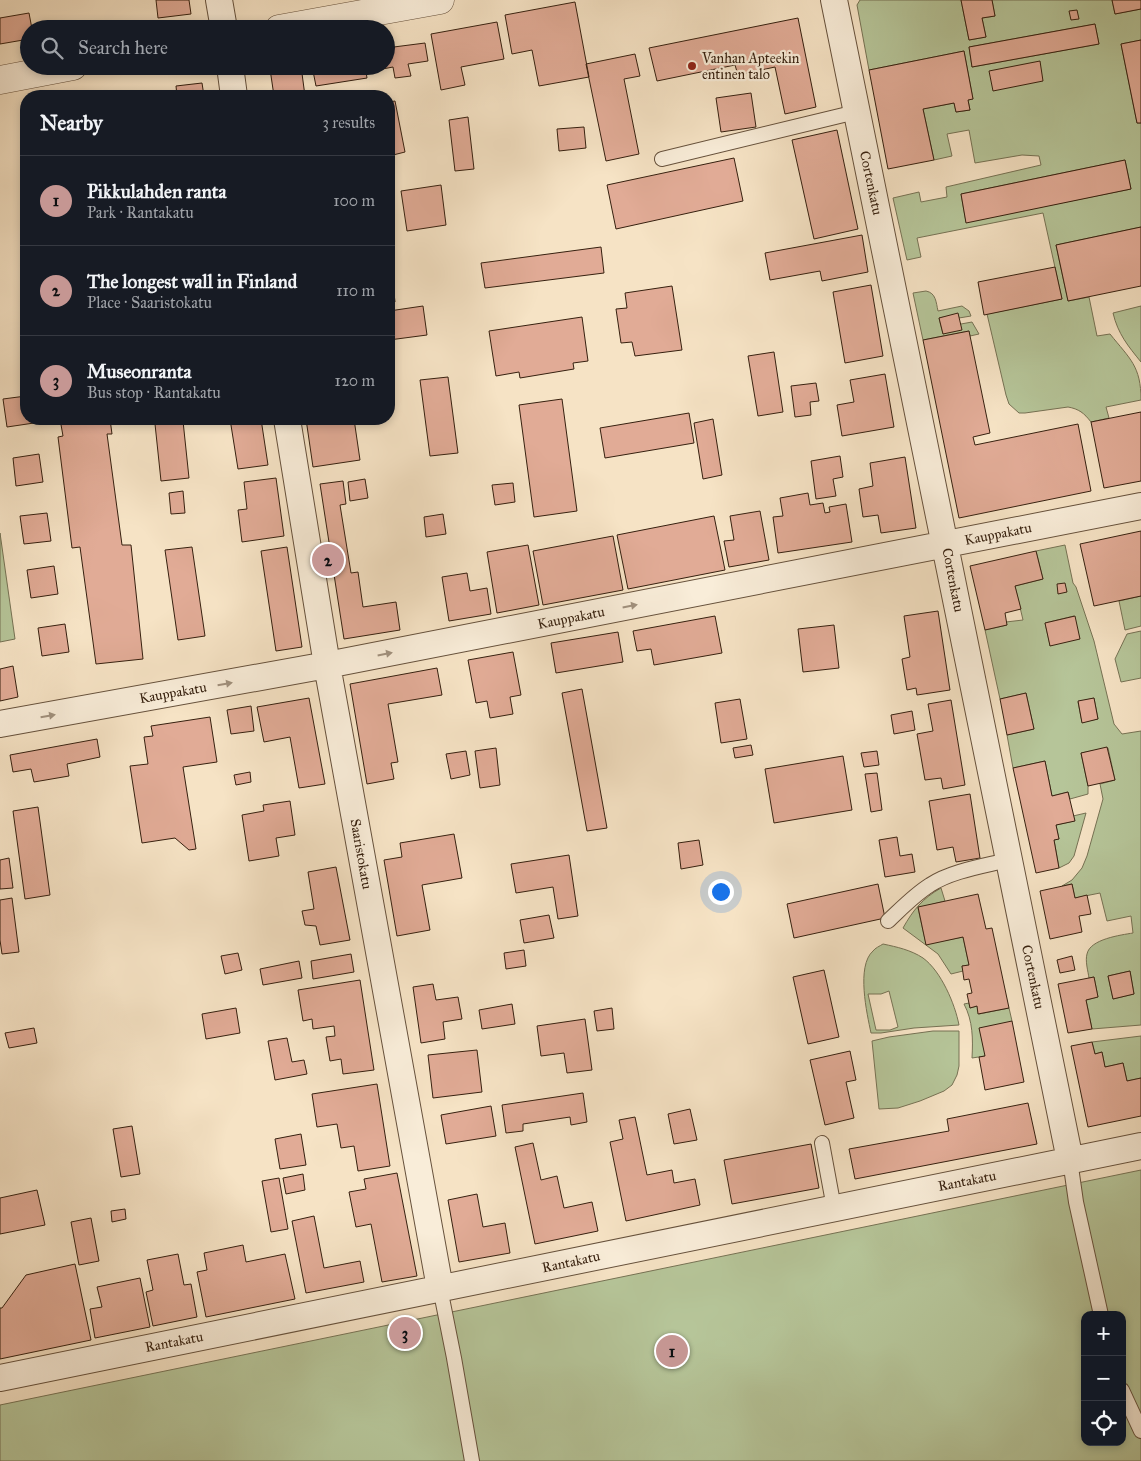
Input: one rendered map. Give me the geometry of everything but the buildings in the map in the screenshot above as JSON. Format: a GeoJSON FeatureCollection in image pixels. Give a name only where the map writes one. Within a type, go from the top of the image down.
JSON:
{"type":"FeatureCollection","features":[{"type":"Feature","properties":{"kind":"street"},"geometry":{"type":"LineString","coordinates":[[219,0],[222,20]]}},
{"type":"Feature","properties":{"kind":"street"},"geometry":{"type":"LineString","coordinates":[[329,20],[440,0]]}},
{"type":"Feature","properties":{"kind":"street","name":"Cortenkatu"},"geometry":{"type":"LineString","coordinates":[[834,0],[1070,1160]]}},
{"type":"Feature","properties":{"kind":"street"},"geometry":{"type":"LineString","coordinates":[[0,80],[26,75]]}},
{"type":"Feature","properties":{"kind":"street"},"geometry":{"type":"LineString","coordinates":[[231,75],[233,90]]}},
{"type":"Feature","properties":{"kind":"street","name":"Saaristokatu"},"geometry":{"type":"LineString","coordinates":[[288,425],[326,665],[440,1288]]}},
{"type":"Feature","properties":{"kind":"street","name":"Kauppakatu"},"geometry":{"type":"LineString","coordinates":[[0,724],[326,665],[1141,506]]}},
{"type":"Feature","properties":{"kind":"street","name":"Rantakatu"},"geometry":{"type":"LineString","coordinates":[[0,1378],[1141,1146]]}},
{"type":"Feature","properties":{"kind":"lane"},"geometry":{"type":"LineString","coordinates":[[662,159],[856,112]]}},
{"type":"Feature","properties":{"kind":"lane"},"geometry":{"type":"LineString","coordinates":[[888,921],[910,900],[931,884],[966,871],[1008,860]]}},
{"type":"Feature","properties":{"kind":"lane"},"geometry":{"type":"LineString","coordinates":[[822,1143],[834,1208]]}},
{"type":"Feature","properties":{"kind":"lane"},"geometry":{"type":"LineString","coordinates":[[1070,1160],[1076,1202],[1100,1311]]}},
{"type":"Feature","properties":{"kind":"lane"},"geometry":{"type":"LineString","coordinates":[[440,1288],[472,1461]]}},
{"type":"Feature","properties":{"kind":"lane"},"geometry":{"type":"LineString","coordinates":[[1126,1399],[1141,1431]]}},
{"type":"Feature","properties":{"kind":"green space"},"geometry":{"type":"Polygon","coordinates":[[[860,0],[961,0],[969,40],[986,37],[982,18],[995,16],[992,0],[1112,0],[1115,14],[1141,9],[1141,40],[1121,44],[1137,123],[1141,123],[1141,227],[1056,245],[1068,301],[1089,297],[1097,336],[1110,334],[1129,357],[1139,379],[1141,400],[1106,407],[1109,418],[1091,422],[1081,412],[1068,407],[1019,413],[1009,404],[987,314],[1062,299],[1043,213],[917,238],[921,257],[907,260],[893,198],[919,192],[921,202],[947,197],[946,187],[1041,165],[1039,156],[1022,155],[975,163],[969,130],[947,134],[952,156],[934,160],[923,109],[954,103],[956,112],[970,110],[968,100],[973,99],[964,51],[869,70],[857,5],[860,0]],[[1095,24],[969,47],[972,67],[1099,44],[1095,24]],[[1125,160],[961,194],[966,222],[1131,189],[1125,160]]]}},
{"type":"Feature","properties":{"kind":"green space"},"geometry":{"type":"Polygon","coordinates":[[[926,291],[934,296],[938,311],[962,306],[969,311],[971,316],[959,318],[958,314],[939,318],[943,334],[961,324],[972,322],[979,334],[970,336],[969,331],[923,340],[913,293],[926,291]]]}},
{"type":"Feature","properties":{"kind":"green space"},"geometry":{"type":"Polygon","coordinates":[[[1141,306],[1141,362],[1121,334],[1113,313],[1141,306]]]}},
{"type":"Feature","properties":{"kind":"green space"},"geometry":{"type":"Polygon","coordinates":[[[0,533],[15,639],[0,642],[0,533]]]}},
{"type":"Feature","properties":{"kind":"green space"},"geometry":{"type":"Polygon","coordinates":[[[1065,545],[1073,583],[1094,641],[1114,724],[1122,734],[1141,731],[1141,1025],[1092,1029],[1086,1000],[1098,997],[1094,977],[1089,978],[1087,969],[1086,957],[1089,949],[1100,941],[1133,933],[1131,916],[1107,921],[1100,893],[1075,898],[1072,884],[1062,886],[1072,880],[1082,868],[1087,856],[1103,799],[1100,784],[1115,780],[1108,748],[1081,753],[1088,794],[1070,799],[1068,792],[1052,796],[1045,761],[1013,768],[1007,735],[1034,729],[1026,693],[1000,699],[985,630],[1007,625],[1006,622],[1023,620],[1015,586],[1043,579],[1036,551],[1065,545]],[[1074,616],[1045,623],[1050,646],[1074,616]],[[1094,698],[1078,702],[1082,722],[1098,719],[1094,698]],[[1130,971],[1108,976],[1113,999],[1134,994],[1130,971]]]}},
{"type":"Feature","properties":{"kind":"green space"},"geometry":{"type":"Polygon","coordinates":[[[1141,596],[1141,626],[1125,630],[1119,601],[1141,596]]]}},
{"type":"Feature","properties":{"kind":"green space"},"geometry":{"type":"Polygon","coordinates":[[[1141,631],[1141,678],[1121,682],[1115,659],[1127,634],[1141,631]]]}},
{"type":"Feature","properties":{"kind":"green space"},"geometry":{"type":"Polygon","coordinates":[[[1086,813],[1074,856],[1069,863],[1059,868],[1054,840],[1059,839],[1056,825],[1074,821],[1073,816],[1086,813]]]}},
{"type":"Feature","properties":{"kind":"green space"},"geometry":{"type":"Polygon","coordinates":[[[941,888],[945,901],[918,908],[926,944],[963,937],[969,965],[962,966],[963,971],[951,974],[938,954],[903,928],[919,905],[941,888]]]}},
{"type":"Feature","properties":{"kind":"green space"},"geometry":{"type":"Polygon","coordinates":[[[883,944],[909,951],[930,964],[946,988],[959,1025],[871,1033],[864,990],[865,967],[873,951],[883,944]],[[889,991],[881,994],[868,994],[876,1030],[890,1030],[898,1027],[889,991]]]}},
{"type":"Feature","properties":{"kind":"green space"},"geometry":{"type":"Polygon","coordinates":[[[969,1003],[970,1008],[977,1006],[979,1014],[1009,1008],[1012,1021],[985,1056],[972,1058],[972,1030],[964,1004],[969,1003]]]}},
{"type":"Feature","properties":{"kind":"green space"},"geometry":{"type":"Polygon","coordinates":[[[933,1031],[959,1031],[959,1066],[952,1085],[944,1091],[920,1101],[898,1108],[879,1109],[872,1041],[933,1031]]]}},
{"type":"Feature","properties":{"kind":"green space"},"geometry":{"type":"Polygon","coordinates":[[[1141,1036],[1141,1078],[1127,1081],[1123,1063],[1105,1067],[1102,1052],[1095,1054],[1092,1042],[1141,1036]]]}},
{"type":"Feature","properties":{"kind":"green space"},"geometry":{"type":"Polygon","coordinates":[[[1141,1170],[1141,1461],[0,1461],[0,1405],[1141,1170]]]}},
{"type":"Feature","properties":{"kind":"place","name":"Vanhan Apteekin entinen talo"},"geometry":{"type":"Point","coordinates":[692,66]}},
{"type":"Feature","properties":{"kind":"place","name":"The longest wall in Finland"},"geometry":{"type":"Point","coordinates":[328,560]}},
{"type":"Feature","properties":{"kind":"place","name":"Museonranta"},"geometry":{"type":"Point","coordinates":[405,1333]}},
{"type":"Feature","properties":{"kind":"place","name":"Pikkulahden ranta"},"geometry":{"type":"Point","coordinates":[672,1351]}}]}
